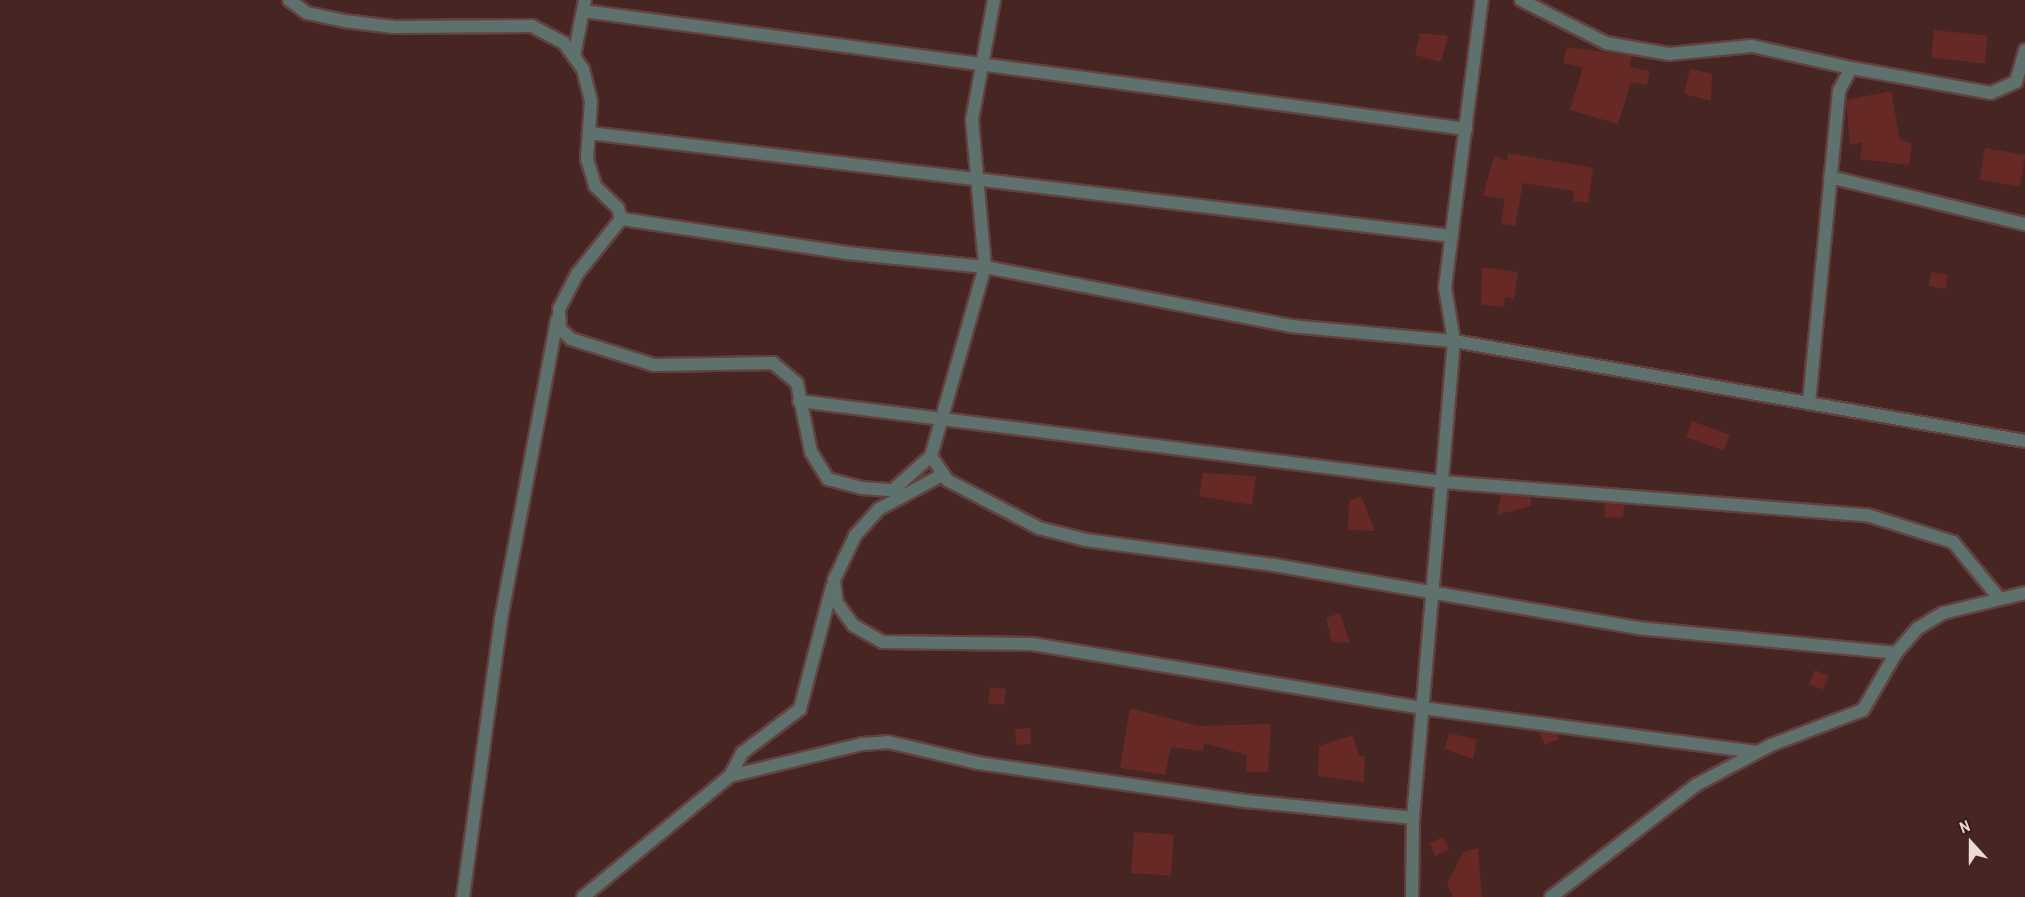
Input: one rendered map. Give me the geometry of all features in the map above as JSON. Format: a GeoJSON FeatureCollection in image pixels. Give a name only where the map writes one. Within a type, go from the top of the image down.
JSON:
{"type":"FeatureCollection","features":[{"type":"Feature","properties":{"kind":"street"},"geometry":{"type":"LineString","coordinates":[[289,0],[307,14],[384,26],[532,26],[564,43],[583,69],[591,102],[587,159],[595,186],[618,207],[621,219]]}},
{"type":"Feature","properties":{"kind":"street"},"geometry":{"type":"LineString","coordinates":[[559,309],[560,329],[571,339],[654,364],[773,363],[797,383],[811,452],[828,479],[893,490],[931,456],[985,267],[980,180],[972,120],[994,0]]}},
{"type":"Feature","properties":{"kind":"street"},"geometry":{"type":"LineString","coordinates":[[1412,897],[1413,818],[1435,590],[1454,342],[1445,287],[1482,0]]}},
{"type":"Feature","properties":{"kind":"street"},"geometry":{"type":"LineString","coordinates":[[1521,0],[1606,43],[1669,54],[1752,46],[1851,68],[2001,92],[2016,82],[2025,50]]}},
{"type":"Feature","properties":{"kind":"street"},"geometry":{"type":"LineString","coordinates":[[574,56],[584,5],[982,64],[1466,129]]}},
{"type":"Feature","properties":{"kind":"street"},"geometry":{"type":"LineString","coordinates":[[1809,404],[1839,91],[1851,68]]}},
{"type":"Feature","properties":{"kind":"street"},"geometry":{"type":"LineString","coordinates":[[589,134],[1452,236]]}},
{"type":"Feature","properties":{"kind":"street"},"geometry":{"type":"LineString","coordinates":[[1830,177],[2025,224]]}},
{"type":"Feature","properties":{"kind":"street"},"geometry":{"type":"LineString","coordinates":[[621,219],[847,253],[985,267],[1291,326],[1454,342],[2025,441]]}},
{"type":"Feature","properties":{"kind":"street"},"geometry":{"type":"LineString","coordinates":[[463,897],[501,619],[559,309],[577,274],[621,219]]}},
{"type":"Feature","properties":{"kind":"street"},"geometry":{"type":"LineString","coordinates":[[799,401],[1443,482],[1867,515],[1953,542],[1999,598]]}},
{"type":"Feature","properties":{"kind":"street"},"geometry":{"type":"LineString","coordinates":[[931,456],[942,475],[1039,528],[1086,540],[1435,590],[1638,628],[1896,653]]}},
{"type":"Feature","properties":{"kind":"street"},"geometry":{"type":"LineString","coordinates":[[730,776],[742,753],[800,709],[834,580],[855,536],[879,509],[942,475]]}},
{"type":"Feature","properties":{"kind":"street"},"geometry":{"type":"LineString","coordinates":[[834,580],[837,603],[853,625],[883,642],[1032,644],[1422,708],[1756,752]]}},
{"type":"Feature","properties":{"kind":"street"},"geometry":{"type":"LineString","coordinates":[[1551,897],[1696,785],[1756,752],[1863,710],[1896,653],[1918,628],[1943,613],[2025,593]]}},
{"type":"Feature","properties":{"kind":"street"},"geometry":{"type":"LineString","coordinates":[[583,897],[730,776],[769,762],[888,742],[978,763],[1246,801],[1413,818]]}},
{"type":"Feature","properties":{"kind":"building"},"geometry":{"type":"Polygon","coordinates":[[[1934,30],[1988,36],[1985,63],[1931,58],[1934,30]]]}},
{"type":"Feature","properties":{"kind":"building"},"geometry":{"type":"Polygon","coordinates":[[[1420,33],[1448,36],[1441,62],[1415,55],[1420,33]]]}},
{"type":"Feature","properties":{"kind":"building"},"geometry":{"type":"Polygon","coordinates":[[[1567,47],[1632,56],[1629,67],[1650,71],[1647,85],[1631,82],[1618,124],[1570,110],[1583,67],[1563,63],[1567,47]]]}},
{"type":"Feature","properties":{"kind":"building"},"geometry":{"type":"Polygon","coordinates":[[[1690,69],[1712,74],[1711,101],[1684,94],[1690,69]]]}},
{"type":"Feature","properties":{"kind":"building"},"geometry":{"type":"Polygon","coordinates":[[[1891,91],[1900,140],[1912,143],[1909,165],[1860,159],[1862,142],[1850,145],[1846,100],[1891,91]]]}},
{"type":"Feature","properties":{"kind":"building"},"geometry":{"type":"Polygon","coordinates":[[[1985,148],[2025,155],[2020,187],[1979,180],[1985,148]]]}},
{"type":"Feature","properties":{"kind":"building"},"geometry":{"type":"Polygon","coordinates":[[[1508,153],[1593,168],[1588,203],[1573,201],[1574,191],[1523,183],[1515,226],[1501,224],[1505,199],[1483,196],[1494,156],[1507,161],[1508,153]]]}},
{"type":"Feature","properties":{"kind":"building"},"geometry":{"type":"Polygon","coordinates":[[[1482,267],[1518,272],[1514,299],[1505,297],[1504,307],[1481,305],[1482,267]]]}},
{"type":"Feature","properties":{"kind":"building"},"geometry":{"type":"Polygon","coordinates":[[[1931,272],[1948,275],[1945,289],[1929,286],[1931,272]]]}},
{"type":"Feature","properties":{"kind":"building"},"geometry":{"type":"Polygon","coordinates":[[[1692,421],[1730,435],[1724,451],[1686,437],[1692,421]]]}},
{"type":"Feature","properties":{"kind":"building"},"geometry":{"type":"Polygon","coordinates":[[[1203,473],[1256,476],[1252,505],[1199,496],[1203,473]]]}},
{"type":"Feature","properties":{"kind":"building"},"geometry":{"type":"Polygon","coordinates":[[[1501,495],[1531,497],[1531,506],[1497,515],[1501,495]]]}},
{"type":"Feature","properties":{"kind":"building"},"geometry":{"type":"Polygon","coordinates":[[[1361,496],[1375,531],[1348,530],[1349,501],[1361,496]]]}},
{"type":"Feature","properties":{"kind":"building"},"geometry":{"type":"Polygon","coordinates":[[[1605,503],[1624,504],[1623,518],[1604,517],[1605,503]]]}},
{"type":"Feature","properties":{"kind":"building"},"geometry":{"type":"Polygon","coordinates":[[[1340,613],[1350,643],[1332,642],[1326,618],[1340,613]]]}},
{"type":"Feature","properties":{"kind":"building"},"geometry":{"type":"Polygon","coordinates":[[[1815,670],[1829,676],[1823,690],[1809,684],[1815,670]]]}},
{"type":"Feature","properties":{"kind":"building"},"geometry":{"type":"Polygon","coordinates":[[[990,687],[1006,689],[1004,705],[988,703],[990,687]]]}},
{"type":"Feature","properties":{"kind":"building"},"geometry":{"type":"Polygon","coordinates":[[[1130,708],[1198,726],[1271,724],[1268,772],[1246,772],[1247,755],[1204,743],[1203,751],[1171,747],[1165,775],[1120,768],[1130,708]]]}},
{"type":"Feature","properties":{"kind":"building"},"geometry":{"type":"Polygon","coordinates":[[[1030,728],[1031,744],[1016,745],[1015,729],[1030,728]]]}},
{"type":"Feature","properties":{"kind":"building"},"geometry":{"type":"Polygon","coordinates":[[[1539,732],[1557,734],[1559,739],[1545,745],[1539,732]]]}},
{"type":"Feature","properties":{"kind":"building"},"geometry":{"type":"Polygon","coordinates":[[[1449,733],[1477,740],[1473,759],[1445,749],[1449,733]]]}},
{"type":"Feature","properties":{"kind":"building"},"geometry":{"type":"Polygon","coordinates":[[[1353,735],[1359,756],[1365,756],[1364,782],[1318,776],[1319,746],[1353,735]]]}},
{"type":"Feature","properties":{"kind":"building"},"geometry":{"type":"Polygon","coordinates":[[[1134,832],[1174,835],[1171,876],[1131,873],[1134,832]]]}},
{"type":"Feature","properties":{"kind":"building"},"geometry":{"type":"Polygon","coordinates":[[[1443,837],[1449,850],[1435,856],[1429,843],[1443,837]]]}},
{"type":"Feature","properties":{"kind":"building"},"geometry":{"type":"Polygon","coordinates":[[[1478,848],[1482,897],[1453,897],[1447,884],[1463,852],[1478,848]]]}}]}
